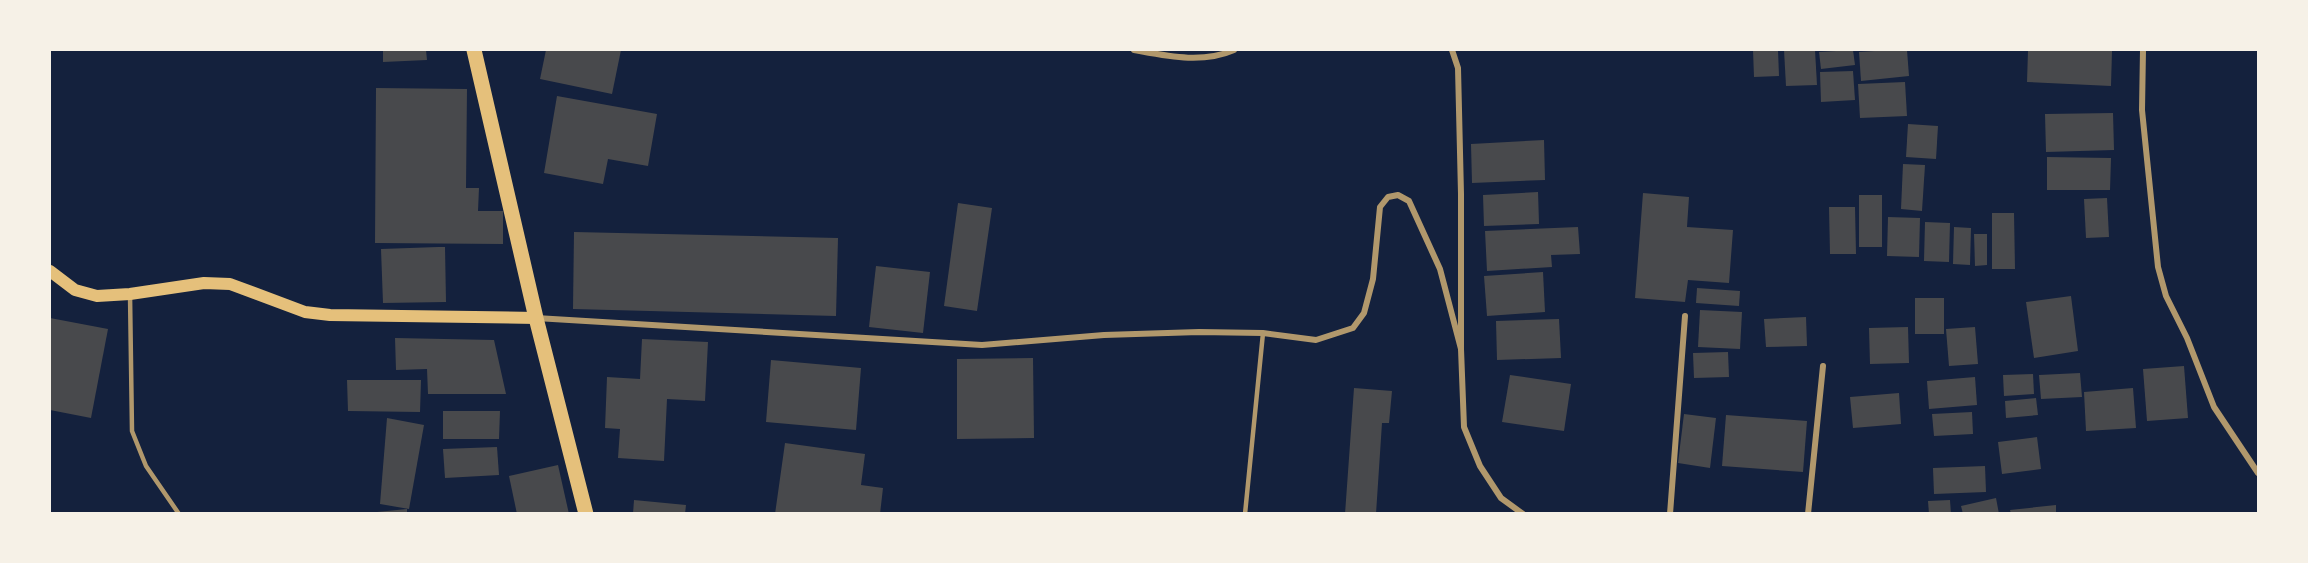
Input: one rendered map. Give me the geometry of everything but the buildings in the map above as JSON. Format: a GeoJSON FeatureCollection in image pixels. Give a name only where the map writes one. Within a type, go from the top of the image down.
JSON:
{"type":"FeatureCollection","features":[{"type":"Feature","properties":{"kind":"main road"},"geometry":{"type":"LineString","coordinates":[[474,50],[536,318],[586,513]]}},
{"type":"Feature","properties":{"kind":"main road"},"geometry":{"type":"LineString","coordinates":[[52,276],[75,290],[97,296],[130,294],[204,283],[230,284],[305,312],[330,315],[536,318]]}},
{"type":"Feature","properties":{"kind":"street"},"geometry":{"type":"LineString","coordinates":[[1134,50],[1191,58],[1221,55],[1234,50]]}},
{"type":"Feature","properties":{"kind":"street"},"geometry":{"type":"LineString","coordinates":[[1452,50],[1458,68],[1464,427],[1480,466],[1501,498],[1522,513]]}},
{"type":"Feature","properties":{"kind":"street"},"geometry":{"type":"LineString","coordinates":[[2143,50],[2142,110],[2158,267],[2166,296],[2187,338],[2214,407],[2259,473]]}},
{"type":"Feature","properties":{"kind":"street"},"geometry":{"type":"LineString","coordinates":[[536,318],[982,345],[1104,335],[1199,332],[1263,333],[1316,340],[1353,328],[1364,313],[1373,279],[1380,207],[1388,197],[1398,195],[1409,201],[1440,268],[1461,349]]}},
{"type":"Feature","properties":{"kind":"street"},"geometry":{"type":"LineString","coordinates":[[1670,513],[1684,316]]}},
{"type":"Feature","properties":{"kind":"street"},"geometry":{"type":"LineString","coordinates":[[1808,513],[1823,366]]}},
{"type":"Feature","properties":{"kind":"lane"},"geometry":{"type":"LineString","coordinates":[[130,294],[132,431],[146,466],[179,513]]}},
{"type":"Feature","properties":{"kind":"lane"},"geometry":{"type":"LineString","coordinates":[[1245,513],[1263,333]]}}]}
